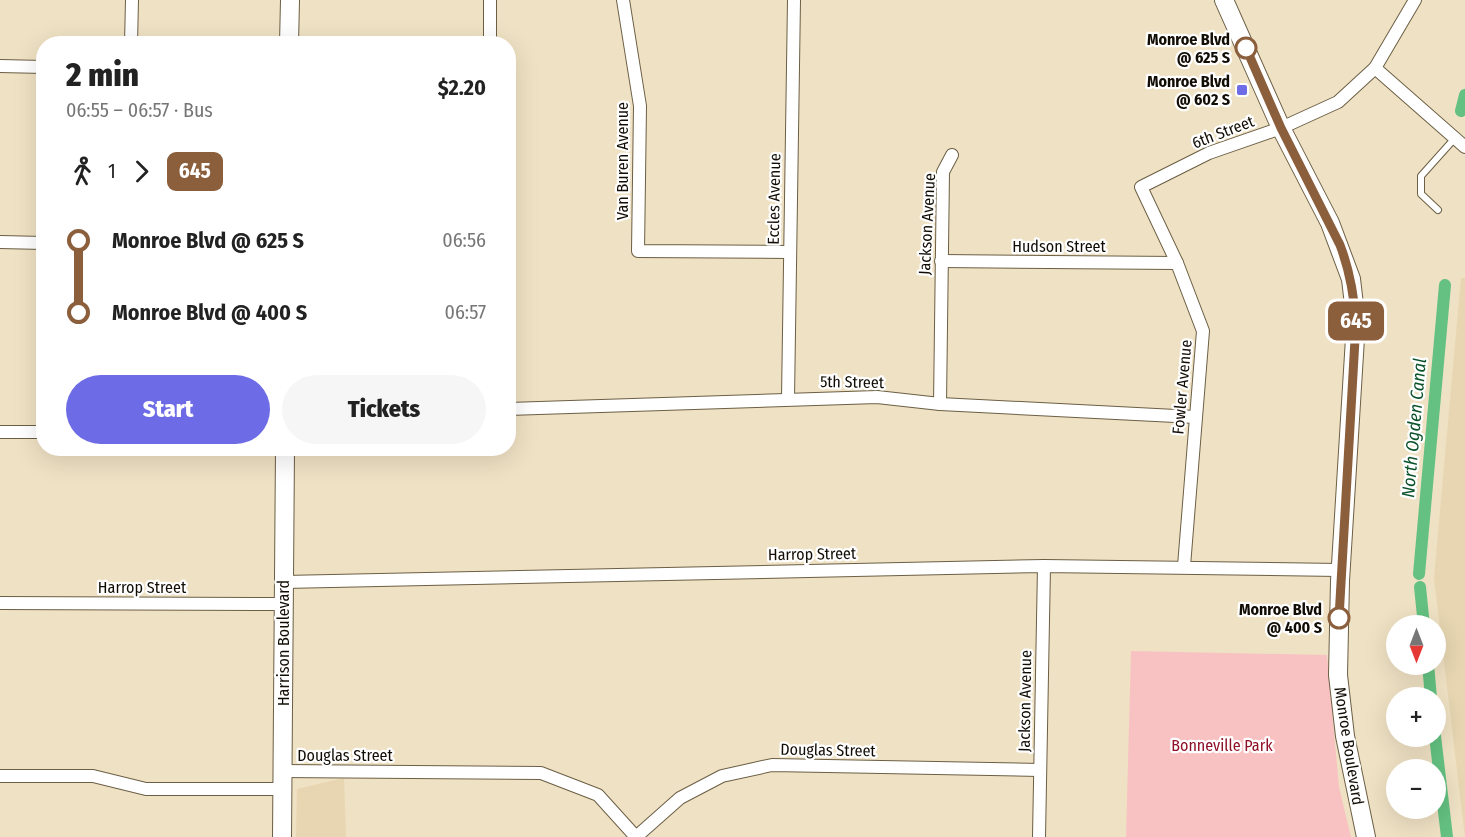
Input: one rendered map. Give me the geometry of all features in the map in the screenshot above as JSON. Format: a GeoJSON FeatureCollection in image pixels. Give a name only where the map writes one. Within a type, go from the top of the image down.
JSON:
{"type":"FeatureCollection","features":[{"type":"Feature","properties":{"kind":"main road"},"geometry":{"type":"LineString","coordinates":[[289,36],[290,0]]}},
{"type":"Feature","properties":{"kind":"main road","name":"Monroe Boulevard"},"geometry":{"type":"LineString","coordinates":[[1224,0],[1281,128],[1340,245],[1347,263],[1354,300],[1354,355],[1341,570],[1340,696],[1353,783],[1366,837]]}},
{"type":"Feature","properties":{"kind":"main road","name":"Harrison Boulevard"},"geometry":{"type":"LineString","coordinates":[[282,837],[285,456]]}},
{"type":"Feature","properties":{"kind":"street"},"geometry":{"type":"LineString","coordinates":[[131,36],[132,0]]}},
{"type":"Feature","properties":{"kind":"street"},"geometry":{"type":"LineString","coordinates":[[490,0],[490,36]]}},
{"type":"Feature","properties":{"kind":"street","name":"Van Buren Avenue"},"geometry":{"type":"LineString","coordinates":[[623,0],[640,106],[638,251],[789,252]]}},
{"type":"Feature","properties":{"kind":"street","name":"Eccles Avenue"},"geometry":{"type":"LineString","coordinates":[[788,398],[794,0]]}},
{"type":"Feature","properties":{"kind":"street","name":"6th Street"},"geometry":{"type":"LineString","coordinates":[[1141,187],[1209,153],[1281,128],[1338,102],[1376,68],[1415,0]]}},
{"type":"Feature","properties":{"kind":"street"},"geometry":{"type":"LineString","coordinates":[[0,66],[36,67]]}},
{"type":"Feature","properties":{"kind":"street"},"geometry":{"type":"LineString","coordinates":[[1376,68],[1465,147]]}},
{"type":"Feature","properties":{"kind":"street","name":"Jackson Avenue"},"geometry":{"type":"LineString","coordinates":[[940,404],[943,172],[952,155]]}},
{"type":"Feature","properties":{"kind":"street","name":"Fowler Avenue"},"geometry":{"type":"LineString","coordinates":[[1141,187],[1177,263],[1203,331],[1184,566]]}},
{"type":"Feature","properties":{"kind":"street"},"geometry":{"type":"LineString","coordinates":[[0,242],[36,243]]}},
{"type":"Feature","properties":{"kind":"street","name":"Hudson Street"},"geometry":{"type":"LineString","coordinates":[[941,261],[1177,263]]}},
{"type":"Feature","properties":{"kind":"street","name":"5th Street"},"geometry":{"type":"LineString","coordinates":[[516,409],[788,398],[877,397],[940,404],[1195,417]]}},
{"type":"Feature","properties":{"kind":"street"},"geometry":{"type":"LineString","coordinates":[[0,432],[36,432]]}},
{"type":"Feature","properties":{"kind":"street","name":"Harrop Street"},"geometry":{"type":"LineString","coordinates":[[284,582],[1044,566],[1184,566],[1341,570]]}},
{"type":"Feature","properties":{"kind":"street","name":"Jackson Avenue"},"geometry":{"type":"LineString","coordinates":[[1039,837],[1044,566]]}},
{"type":"Feature","properties":{"kind":"street","name":"Harrop Street"},"geometry":{"type":"LineString","coordinates":[[0,603],[283,604]]}},
{"type":"Feature","properties":{"kind":"street","name":"Douglas Street"},"geometry":{"type":"LineString","coordinates":[[0,776],[93,776],[146,789],[282,780],[541,773],[598,795],[636,837],[680,798],[722,776],[772,765],[1040,770]]}},
{"type":"Feature","properties":{"kind":"lane"},"geometry":{"type":"LineString","coordinates":[[1438,210],[1421,194],[1421,176],[1455,138]]}},
{"type":"Feature","properties":{"kind":"shaded area"},"geometry":{"type":"Polygon","coordinates":[[[1461,278],[1465,278],[1465,837],[1446,675],[1446,615],[1438,615],[1434,578],[1461,278]]]}},
{"type":"Feature","properties":{"kind":"shaded area"},"geometry":{"type":"Polygon","coordinates":[[[344,778],[346,837],[296,837],[297,789],[344,778]]]}},
{"type":"Feature","properties":{"kind":"green space","name":"Bonneville Park"},"geometry":{"type":"Polygon","coordinates":[[[1131,651],[1327,655],[1339,787],[1351,837],[1126,837],[1131,651]]]}},
{"type":"Feature","properties":{"kind":"waterway","name":"North Ogden Canal"},"geometry":{"type":"LineString","coordinates":[[1461,111],[1465,95]]}},
{"type":"Feature","properties":{"kind":"waterway","name":"North Ogden Canal"},"geometry":{"type":"LineString","coordinates":[[1419,574],[1445,285]]}},
{"type":"Feature","properties":{"kind":"waterway","name":"North Ogden Canal"},"geometry":{"type":"LineString","coordinates":[[1420,587],[1423,615]]}},
{"type":"Feature","properties":{"kind":"waterway","name":"North Ogden Canal"},"geometry":{"type":"LineString","coordinates":[[1429,675],[1430,687]]}},
{"type":"Feature","properties":{"kind":"waterway","name":"North Ogden Canal"},"geometry":{"type":"LineString","coordinates":[[1436,747],[1447,837]]}},
{"type":"Feature","properties":{"kind":"bus line","name":"645"},"geometry":{"type":"LineString","coordinates":[[1246,48],[1281,128],[1330,223],[1347,263],[1351,279],[1356,322],[1339,618]]}},
{"type":"Feature","properties":{"kind":"place","name":"Monroe Blvd @ 625 S"},"geometry":{"type":"Point","coordinates":[1246,48]}},
{"type":"Feature","properties":{"kind":"place","name":"Monroe Blvd @ 602 S"},"geometry":{"type":"Point","coordinates":[1242,90]}},
{"type":"Feature","properties":{"kind":"place","name":"Monroe Blvd @ 400 S"},"geometry":{"type":"Point","coordinates":[1339,618]}}]}
